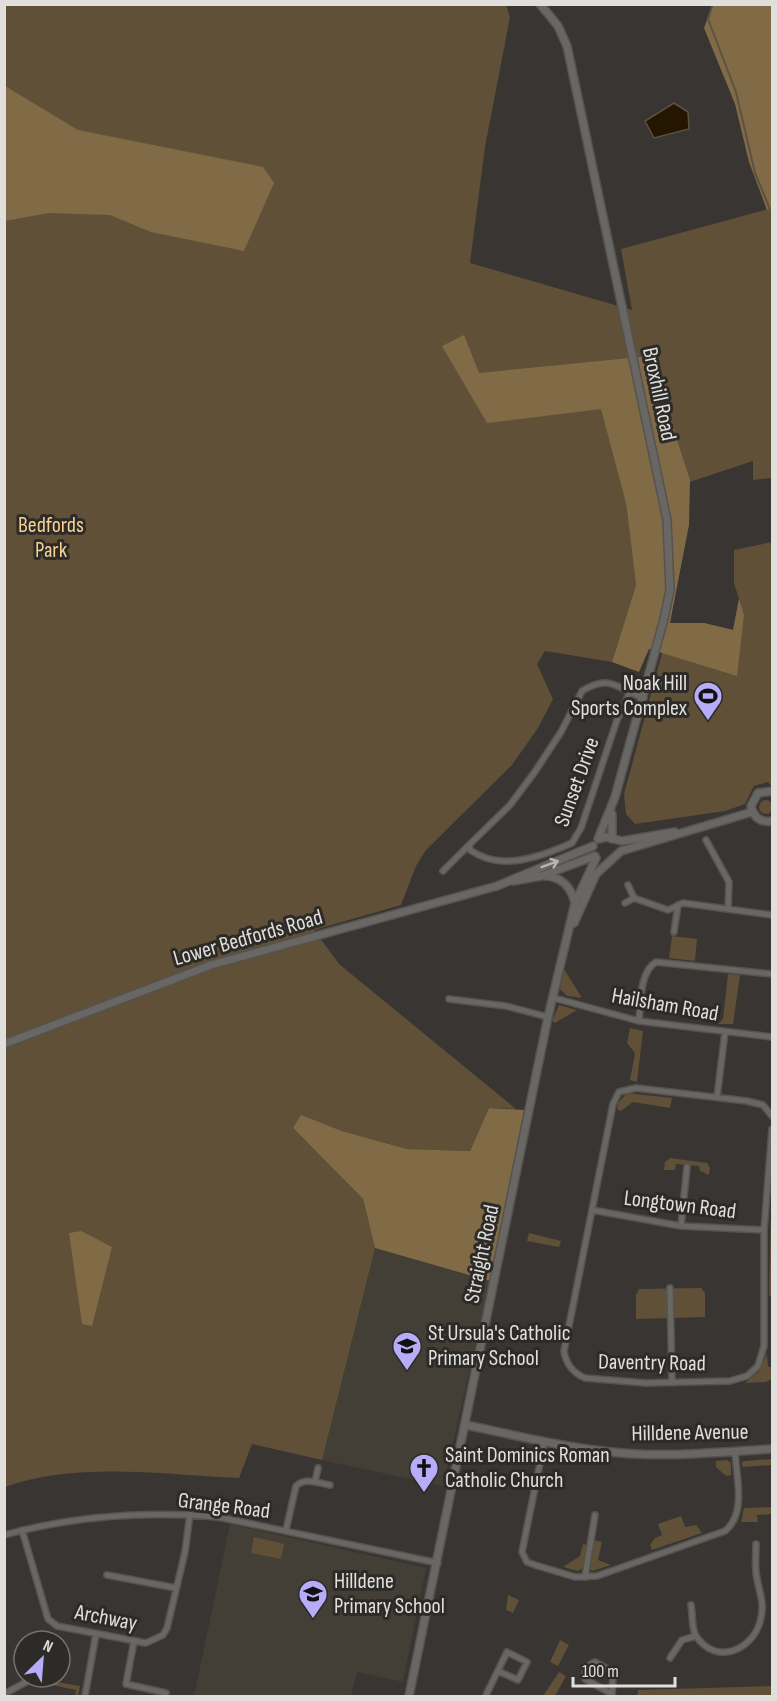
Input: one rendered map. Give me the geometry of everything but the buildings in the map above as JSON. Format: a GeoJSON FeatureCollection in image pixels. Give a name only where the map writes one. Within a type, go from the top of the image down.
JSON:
{"type":"FeatureCollection","features":[{"type":"Feature","properties":{"kind":"street","name":"Broxhill Road"},"geometry":{"type":"LineString","coordinates":[[540,4],[558,26],[567,46],[667,520],[671,556],[670,590],[644,698],[615,797],[598,839]]}},
{"type":"Feature","properties":{"kind":"street","name":"Sunset Drive"},"geometry":{"type":"LineString","coordinates":[[442,871],[522,790],[554,745],[582,691],[605,682],[623,686],[629,694],[644,698]]}},
{"type":"Feature","properties":{"kind":"street","name":"Sunset Drive"},"geometry":{"type":"LineString","coordinates":[[469,845],[470,850],[478,856],[510,862],[572,843],[581,828],[617,720],[629,694]]}},
{"type":"Feature","properties":{"kind":"street"},"geometry":{"type":"LineString","coordinates":[[752,812],[755,795],[762,791],[772,791]]}},
{"type":"Feature","properties":{"kind":"street","name":"Broxhill Road"},"geometry":{"type":"LineString","coordinates":[[613,840],[611,823],[615,797]]}},
{"type":"Feature","properties":{"kind":"street"},"geometry":{"type":"LineString","coordinates":[[752,812],[764,822],[772,821]]}},
{"type":"Feature","properties":{"kind":"street"},"geometry":{"type":"LineString","coordinates":[[571,928],[596,873],[628,847],[752,812]]}},
{"type":"Feature","properties":{"kind":"street"},"geometry":{"type":"LineString","coordinates":[[607,862],[596,857],[593,846],[598,839],[606,837],[622,842],[684,832]]}},
{"type":"Feature","properties":{"kind":"street"},"geometry":{"type":"LineString","coordinates":[[613,840],[618,847],[617,855]]}},
{"type":"Feature","properties":{"kind":"street"},"geometry":{"type":"LineString","coordinates":[[706,840],[729,882],[728,909]]}},
{"type":"Feature","properties":{"kind":"street","name":"Lower Bedfords Road"},"geometry":{"type":"LineString","coordinates":[[508,882],[593,846]]}},
{"type":"Feature","properties":{"kind":"street","name":"Lower Bedfords Road"},"geometry":{"type":"LineString","coordinates":[[4,1044],[211,965],[508,882],[541,876],[596,857]]}},
{"type":"Feature","properties":{"kind":"street","name":"Straight Road"},"geometry":{"type":"LineString","coordinates":[[409,1696],[548,1017],[571,928],[575,903],[596,857]]}},
{"type":"Feature","properties":{"kind":"street"},"geometry":{"type":"LineString","coordinates":[[541,876],[564,882],[573,895],[575,903]]}},
{"type":"Feature","properties":{"kind":"street"},"geometry":{"type":"LineString","coordinates":[[628,885],[634,898],[668,910],[683,903],[772,915]]}},
{"type":"Feature","properties":{"kind":"street"},"geometry":{"type":"LineString","coordinates":[[625,903],[634,898]]}},
{"type":"Feature","properties":{"kind":"street"},"geometry":{"type":"LineString","coordinates":[[674,932],[678,905]]}},
{"type":"Feature","properties":{"kind":"street"},"geometry":{"type":"LineString","coordinates":[[639,1021],[646,970],[656,962],[772,974]]}},
{"type":"Feature","properties":{"kind":"street","name":"Hailsham Road"},"geometry":{"type":"LineString","coordinates":[[554,998],[639,1021],[772,1037]]}},
{"type":"Feature","properties":{"kind":"street"},"geometry":{"type":"LineString","coordinates":[[449,999],[506,1006],[548,1017]]}},
{"type":"Feature","properties":{"kind":"street"},"geometry":{"type":"LineString","coordinates":[[717,1097],[725,1032]]}},
{"type":"Feature","properties":{"kind":"street","name":"Daventry Road"},"geometry":{"type":"LineString","coordinates":[[772,1116],[763,1105],[717,1097],[636,1088],[619,1092],[613,1104],[564,1351],[565,1359],[575,1372],[585,1378],[672,1383],[730,1381],[752,1373],[762,1356],[764,1230],[772,1129]]}},
{"type":"Feature","properties":{"kind":"street"},"geometry":{"type":"LineString","coordinates":[[681,1226],[687,1167]]}},
{"type":"Feature","properties":{"kind":"street","name":"Longtown Road"},"geometry":{"type":"LineString","coordinates":[[592,1210],[681,1226],[764,1230]]}},
{"type":"Feature","properties":{"kind":"street"},"geometry":{"type":"LineString","coordinates":[[670,1288],[672,1383]]}},
{"type":"Feature","properties":{"kind":"street"},"geometry":{"type":"LineString","coordinates":[[764,1303],[772,1303]]}},
{"type":"Feature","properties":{"kind":"street","name":"Hilldene Avenue"},"geometry":{"type":"LineString","coordinates":[[466,1425],[544,1443],[614,1453],[647,1454],[772,1449]]}},
{"type":"Feature","properties":{"kind":"street"},"geometry":{"type":"LineString","coordinates":[[544,1443],[522,1552],[527,1562],[585,1577],[597,1576],[725,1531],[735,1521],[738,1509],[735,1451]]}},
{"type":"Feature","properties":{"kind":"street"},"geometry":{"type":"LineString","coordinates":[[315,1482],[318,1468]]}},
{"type":"Feature","properties":{"kind":"street"},"geometry":{"type":"LineString","coordinates":[[286,1530],[296,1486],[301,1481],[330,1485]]}},
{"type":"Feature","properties":{"kind":"street","name":"Grange Road"},"geometry":{"type":"LineString","coordinates":[[4,1535],[22,1530],[115,1516],[190,1514],[286,1530],[438,1563]]}},
{"type":"Feature","properties":{"kind":"street","name":"Archway"},"geometry":{"type":"LineString","coordinates":[[22,1530],[48,1619],[57,1626],[146,1643],[163,1635],[176,1588],[190,1514]]}},
{"type":"Feature","properties":{"kind":"street"},"geometry":{"type":"LineString","coordinates":[[585,1577],[595,1515]]}},
{"type":"Feature","properties":{"kind":"street"},"geometry":{"type":"LineString","coordinates":[[691,1605],[696,1636],[706,1646],[719,1651],[742,1648],[750,1642],[758,1629],[764,1601],[756,1572],[756,1544]]}},
{"type":"Feature","properties":{"kind":"street"},"geometry":{"type":"LineString","coordinates":[[107,1575],[176,1588]]}},
{"type":"Feature","properties":{"kind":"street"},"geometry":{"type":"LineString","coordinates":[[764,1601],[772,1600]]}},
{"type":"Feature","properties":{"kind":"street"},"geometry":{"type":"LineString","coordinates":[[85,1696],[96,1634]]}},
{"type":"Feature","properties":{"kind":"street"},"geometry":{"type":"LineString","coordinates":[[670,1658],[682,1640],[696,1636]]}},
{"type":"Feature","properties":{"kind":"street"},"geometry":{"type":"LineString","coordinates":[[134,1641],[126,1684],[166,1693]]}},
{"type":"Feature","properties":{"kind":"street"},"geometry":{"type":"LineString","coordinates":[[486,1696],[507,1652],[527,1662],[518,1680],[498,1671]]}},
{"type":"Feature","properties":{"kind":"street"},"geometry":{"type":"LineString","coordinates":[[595,1662],[613,1672],[612,1695],[585,1679],[585,1671],[590,1664],[595,1662]]}},
{"type":"Feature","properties":{"kind":"shaded area"},"geometry":{"type":"Polygon","coordinates":[[[712,5],[772,5],[772,208],[767,210],[749,162],[735,104],[704,28],[712,5]]]}},
{"type":"Feature","properties":{"kind":"shaded area"},"geometry":{"type":"Polygon","coordinates":[[[5,86],[78,130],[263,167],[274,183],[244,251],[151,232],[110,215],[49,213],[5,221],[5,86]]]}},
{"type":"Feature","properties":{"kind":"shaded area"},"geometry":{"type":"Polygon","coordinates":[[[674,103],[688,112],[689,129],[654,138],[645,121],[674,103]]]}},
{"type":"Feature","properties":{"kind":"shaded area"},"geometry":{"type":"Polygon","coordinates":[[[464,335],[479,373],[650,356],[690,480],[689,525],[670,623],[704,623],[733,630],[739,599],[744,615],[737,676],[649,649],[639,672],[612,662],[636,585],[626,503],[601,409],[487,423],[442,346],[464,335]]]}},
{"type":"Feature","properties":{"kind":"shaded area"},"geometry":{"type":"Polygon","coordinates":[[[489,1108],[524,1110],[490,1281],[375,1248],[363,1199],[293,1128],[301,1115],[342,1131],[407,1149],[470,1151],[489,1108]]]}},
{"type":"Feature","properties":{"kind":"shaded area"},"geometry":{"type":"Polygon","coordinates":[[[81,1231],[112,1247],[92,1326],[82,1324],[69,1233],[81,1231]]]}},
{"type":"Feature","properties":{"kind":"shaded area","name":"St Ursula's Catholic Primary School"},"geometry":{"type":"Polygon","coordinates":[[[375,1248],[490,1281],[443,1486],[322,1460],[375,1248]]]}},
{"type":"Feature","properties":{"kind":"shaded area","name":"Hilldene Primary School"},"geometry":{"type":"Polygon","coordinates":[[[230,1524],[426,1568],[403,1682],[357,1672],[351,1696],[194,1696],[230,1524]]]}},
{"type":"Feature","properties":{"kind":"green space","name":"Bedfords Park"},"geometry":{"type":"Polygon","coordinates":[[[4,5],[506,5],[510,17],[485,147],[470,263],[632,310],[621,249],[772,208],[772,478],[753,480],[753,461],[626,503],[636,585],[612,662],[545,651],[537,664],[553,699],[538,728],[512,765],[426,850],[416,866],[401,905],[314,930],[339,964],[516,1109],[489,1108],[470,1151],[407,1149],[342,1131],[302,1116],[293,1128],[363,1199],[375,1248],[322,1460],[252,1444],[239,1478],[91,1472],[33,1479],[5,1487],[4,5]]]}},
{"type":"Feature","properties":{"kind":"green space","name":"Noak Hill Sports Complex"},"geometry":{"type":"Polygon","coordinates":[[[772,542],[772,787],[768,782],[754,786],[745,804],[725,811],[635,824],[626,814],[624,794],[665,642],[704,623],[733,630],[739,599],[734,583],[734,550],[772,542]]]}},
{"type":"Feature","properties":{"kind":"green space"},"geometry":{"type":"Polygon","coordinates":[[[766,800],[771,802],[773,807],[771,812],[766,814],[761,812],[759,807],[761,802],[766,800]]]}},
{"type":"Feature","properties":{"kind":"green space"},"geometry":{"type":"Polygon","coordinates":[[[672,936],[697,939],[695,961],[669,958],[672,936]]]}},
{"type":"Feature","properties":{"kind":"green space"},"geometry":{"type":"Polygon","coordinates":[[[564,969],[582,998],[567,996],[560,989],[564,969]]]}},
{"type":"Feature","properties":{"kind":"green space"},"geometry":{"type":"Polygon","coordinates":[[[728,974],[740,975],[733,1024],[718,1024],[723,1019],[728,974]]]}},
{"type":"Feature","properties":{"kind":"green space"},"geometry":{"type":"Polygon","coordinates":[[[559,1005],[577,1010],[555,1023],[552,1021],[559,1005]]]}},
{"type":"Feature","properties":{"kind":"green space"},"geometry":{"type":"Polygon","coordinates":[[[630,1028],[643,1031],[637,1082],[630,1080],[635,1053],[627,1043],[630,1028]]]}},
{"type":"Feature","properties":{"kind":"green space"},"geometry":{"type":"Polygon","coordinates":[[[627,1093],[672,1098],[670,1108],[633,1102],[621,1111],[617,1109],[618,1103],[627,1093]]]}},
{"type":"Feature","properties":{"kind":"green space"},"geometry":{"type":"Polygon","coordinates":[[[670,1158],[707,1163],[710,1168],[709,1175],[700,1171],[699,1166],[676,1164],[675,1170],[664,1170],[665,1162],[670,1158]]]}},
{"type":"Feature","properties":{"kind":"green space"},"geometry":{"type":"Polygon","coordinates":[[[772,1171],[772,1297],[769,1295],[772,1171]]]}},
{"type":"Feature","properties":{"kind":"green space"},"geometry":{"type":"Polygon","coordinates":[[[529,1233],[561,1241],[559,1247],[527,1241],[529,1233]]]}},
{"type":"Feature","properties":{"kind":"green space"},"geometry":{"type":"Polygon","coordinates":[[[701,1288],[705,1293],[705,1317],[636,1319],[636,1295],[639,1289],[701,1288]]]}},
{"type":"Feature","properties":{"kind":"green space"},"geometry":{"type":"Polygon","coordinates":[[[767,1354],[768,1367],[772,1367],[772,1379],[766,1382],[745,1383],[759,1371],[767,1354]]]}},
{"type":"Feature","properties":{"kind":"green space"},"geometry":{"type":"Polygon","coordinates":[[[772,1459],[772,1465],[742,1467],[742,1462],[745,1461],[772,1459]]]}},
{"type":"Feature","properties":{"kind":"green space"},"geometry":{"type":"Polygon","coordinates":[[[727,1460],[731,1463],[731,1475],[726,1476],[716,1467],[716,1461],[727,1460]]]}},
{"type":"Feature","properties":{"kind":"green space"},"geometry":{"type":"Polygon","coordinates":[[[772,1507],[772,1514],[757,1515],[758,1522],[741,1522],[744,1508],[772,1507]]]}},
{"type":"Feature","properties":{"kind":"green space"},"geometry":{"type":"Polygon","coordinates":[[[681,1516],[685,1527],[696,1525],[702,1533],[652,1550],[650,1545],[655,1538],[662,1535],[658,1524],[681,1516]]]}},
{"type":"Feature","properties":{"kind":"green space"},"geometry":{"type":"Polygon","coordinates":[[[254,1537],[284,1544],[281,1559],[251,1553],[254,1537]]]}},
{"type":"Feature","properties":{"kind":"green space"},"geometry":{"type":"Polygon","coordinates":[[[592,1540],[602,1542],[598,1560],[611,1565],[592,1571],[588,1567],[592,1540]]]}},
{"type":"Feature","properties":{"kind":"green space"},"geometry":{"type":"Polygon","coordinates":[[[583,1544],[587,1545],[583,1568],[578,1571],[563,1567],[580,1556],[583,1544]]]}},
{"type":"Feature","properties":{"kind":"green space"},"geometry":{"type":"Polygon","coordinates":[[[508,1595],[519,1600],[513,1613],[506,1610],[508,1595]]]}},
{"type":"Feature","properties":{"kind":"green space"},"geometry":{"type":"Polygon","coordinates":[[[560,1640],[569,1645],[558,1666],[550,1662],[560,1640]]]}},
{"type":"Feature","properties":{"kind":"green space"},"geometry":{"type":"Polygon","coordinates":[[[559,1672],[566,1676],[555,1696],[543,1696],[559,1672]]]}},
{"type":"Feature","properties":{"kind":"green space"},"geometry":{"type":"Polygon","coordinates":[[[72,1685],[80,1686],[78,1696],[75,1696],[76,1690],[71,1689],[72,1685]]]}},
{"type":"Feature","properties":{"kind":"green space"},"geometry":{"type":"Polygon","coordinates":[[[772,1686],[772,1696],[637,1696],[638,1690],[772,1686]]]}},
{"type":"Feature","properties":{"kind":"waterway"},"geometry":{"type":"LineString","coordinates":[[388,4],[504,46]]}},
{"type":"Feature","properties":{"kind":"waterway"},"geometry":{"type":"LineString","coordinates":[[713,4],[708,19],[736,92],[755,173],[772,214]]}},
{"type":"Feature","properties":{"kind":"place","name":"Noak Hill Sports Complex"},"geometry":{"type":"Point","coordinates":[708,722]}},
{"type":"Feature","properties":{"kind":"place","name":"St Ursula's Catholic Primary School"},"geometry":{"type":"Point","coordinates":[407,1372]}},
{"type":"Feature","properties":{"kind":"place","name":"Saint Dominics Roman Catholic Church"},"geometry":{"type":"Point","coordinates":[424,1494]}},
{"type":"Feature","properties":{"kind":"place","name":"Hilldene Primary School"},"geometry":{"type":"Point","coordinates":[313,1620]}}]}
